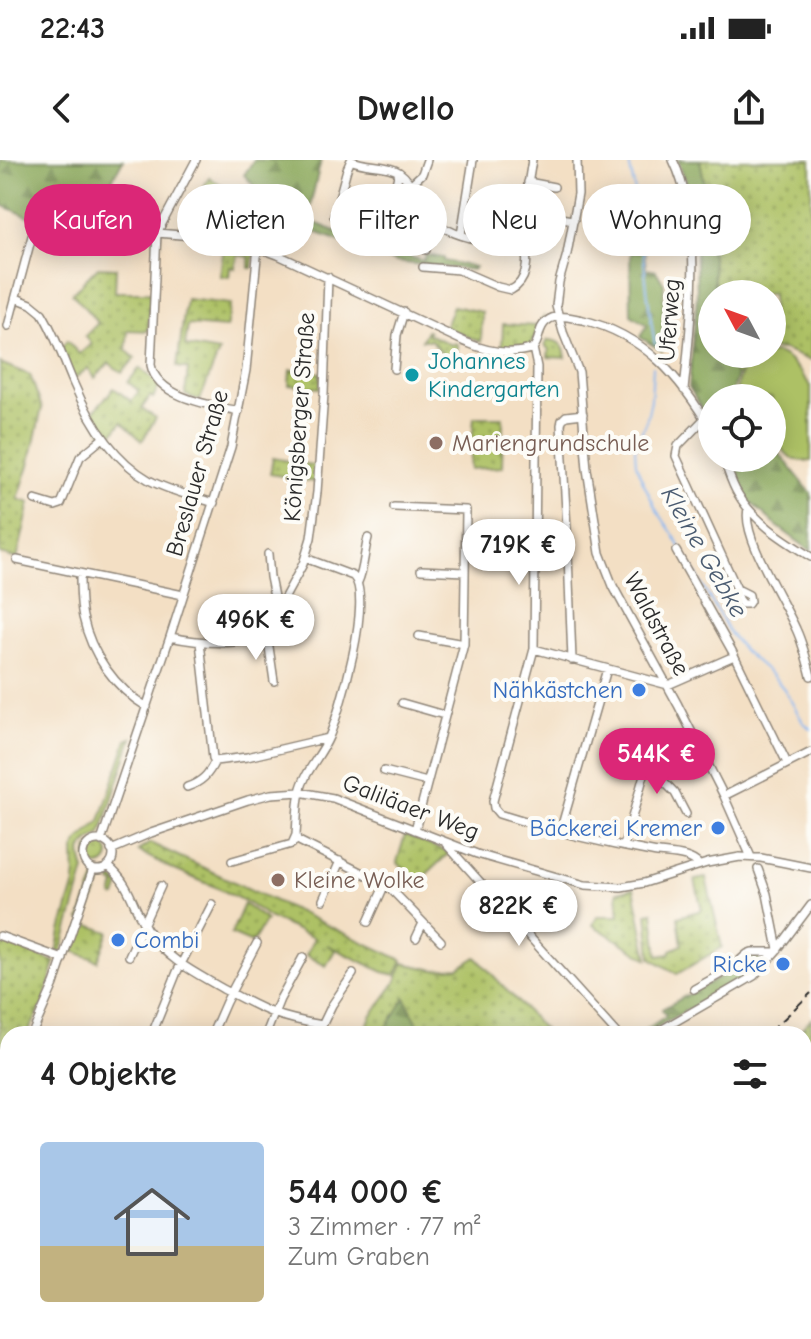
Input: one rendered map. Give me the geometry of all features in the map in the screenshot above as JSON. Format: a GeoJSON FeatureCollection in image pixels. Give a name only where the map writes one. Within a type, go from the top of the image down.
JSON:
{"type":"FeatureCollection","features":[{"type":"Feature","properties":{"kind":"street"},"geometry":{"type":"LineString","coordinates":[[161,226],[196,160]]}},
{"type":"Feature","properties":{"kind":"street"},"geometry":{"type":"LineString","coordinates":[[344,184],[351,160],[387,167],[399,172],[411,184],[422,174],[427,160]]}},
{"type":"Feature","properties":{"kind":"street"},"geometry":{"type":"LineString","coordinates":[[447,229],[461,235],[473,160]]}},
{"type":"Feature","properties":{"kind":"street"},"geometry":{"type":"LineString","coordinates":[[532,160],[528,182],[538,184]]}},
{"type":"Feature","properties":{"kind":"street","name":"Waldstraße"},"geometry":{"type":"LineString","coordinates":[[577,160],[579,187],[556,306],[579,372],[589,482],[602,560],[724,796],[751,857]]}},
{"type":"Feature","properties":{"kind":"street","name":"Uferweg"},"geometry":{"type":"LineString","coordinates":[[673,160],[687,212],[693,259],[684,390]]}},
{"type":"Feature","properties":{"kind":"street"},"geometry":{"type":"LineString","coordinates":[[396,184],[399,172]]}},
{"type":"Feature","properties":{"kind":"street"},"geometry":{"type":"LineString","coordinates":[[566,219],[574,220]]}},
{"type":"Feature","properties":{"kind":"street"},"geometry":{"type":"LineString","coordinates":[[8,326],[27,256]]}},
{"type":"Feature","properties":{"kind":"street"},"geometry":{"type":"LineString","coordinates":[[156,256],[153,375],[164,386],[183,396],[239,411]]}},
{"type":"Feature","properties":{"kind":"street","name":"Breslauer Straße"},"geometry":{"type":"LineString","coordinates":[[101,841],[231,447],[251,329],[257,256]]}},
{"type":"Feature","properties":{"kind":"street"},"geometry":{"type":"LineString","coordinates":[[279,256],[479,347],[500,352],[533,348],[539,341],[543,324],[558,316],[590,322],[626,337],[661,361],[698,409]]}},
{"type":"Feature","properties":{"kind":"street"},"geometry":{"type":"LineString","coordinates":[[423,267],[459,270],[511,290],[521,284],[527,256]]}},
{"type":"Feature","properties":{"kind":"street","name":"Königsberger Straße"},"geometry":{"type":"LineString","coordinates":[[264,634],[305,558],[312,529],[320,457],[328,277]]}},
{"type":"Feature","properties":{"kind":"street"},"geometry":{"type":"LineString","coordinates":[[16,298],[36,307],[47,321],[78,394],[103,438],[115,452],[148,479],[214,503]]}},
{"type":"Feature","properties":{"kind":"street"},"geometry":{"type":"LineString","coordinates":[[394,369],[397,335],[404,312]]}},
{"type":"Feature","properties":{"kind":"street"},"geometry":{"type":"LineString","coordinates":[[533,348],[537,367],[534,649],[493,801],[495,810],[499,814],[560,832],[690,858],[699,865]]}},
{"type":"Feature","properties":{"kind":"street"},"geometry":{"type":"LineString","coordinates":[[572,660],[561,422],[566,416],[583,414]]}},
{"type":"Feature","properties":{"kind":"street"},"geometry":{"type":"LineString","coordinates":[[698,425],[678,446],[676,456],[737,589]]}},
{"type":"Feature","properties":{"kind":"street"},"geometry":{"type":"LineString","coordinates":[[35,500],[55,506],[61,504],[80,457],[103,438]]}},
{"type":"Feature","properties":{"kind":"street"},"geometry":{"type":"LineString","coordinates":[[728,472],[748,509],[765,525],[811,557]]}},
{"type":"Feature","properties":{"kind":"street"},"geometry":{"type":"LineString","coordinates":[[394,507],[466,510],[464,644],[415,830]]}},
{"type":"Feature","properties":{"kind":"street"},"geometry":{"type":"LineString","coordinates":[[748,509],[753,539],[800,637],[811,676]]}},
{"type":"Feature","properties":{"kind":"street"},"geometry":{"type":"LineString","coordinates":[[232,861],[292,844],[296,835],[300,792],[328,738],[340,706],[353,653],[358,582],[368,538]]}},
{"type":"Feature","properties":{"kind":"street"},"geometry":{"type":"LineString","coordinates":[[676,551],[734,656],[787,763]]}},
{"type":"Feature","properties":{"kind":"street"},"geometry":{"type":"LineString","coordinates":[[268,554],[277,612]]}},
{"type":"Feature","properties":{"kind":"street"},"geometry":{"type":"LineString","coordinates":[[305,558],[351,575],[358,582]]}},
{"type":"Feature","properties":{"kind":"street"},"geometry":{"type":"LineString","coordinates":[[17,560],[183,595]]}},
{"type":"Feature","properties":{"kind":"street"},"geometry":{"type":"LineString","coordinates":[[421,570],[465,572]]}},
{"type":"Feature","properties":{"kind":"street"},"geometry":{"type":"LineString","coordinates":[[80,574],[85,626],[97,653],[113,679],[147,707]]}},
{"type":"Feature","properties":{"kind":"street"},"geometry":{"type":"LineString","coordinates":[[170,637],[200,642],[250,640],[264,634],[274,681]]}},
{"type":"Feature","properties":{"kind":"street"},"geometry":{"type":"LineString","coordinates":[[419,636],[464,644]]}},
{"type":"Feature","properties":{"kind":"street"},"geometry":{"type":"LineString","coordinates":[[200,642],[215,761]]}},
{"type":"Feature","properties":{"kind":"street"},"geometry":{"type":"LineString","coordinates":[[534,649],[668,685],[734,656]]}},
{"type":"Feature","properties":{"kind":"street"},"geometry":{"type":"LineString","coordinates":[[560,832],[607,669]]}},
{"type":"Feature","properties":{"kind":"street"},"geometry":{"type":"LineString","coordinates":[[402,703],[444,715]]}},
{"type":"Feature","properties":{"kind":"street"},"geometry":{"type":"LineString","coordinates":[[215,761],[247,757],[328,738]]}},
{"type":"Feature","properties":{"kind":"street"},"geometry":{"type":"LineString","coordinates":[[724,796],[811,752]]}},
{"type":"Feature","properties":{"kind":"street"},"geometry":{"type":"LineString","coordinates":[[187,787],[205,777],[215,761]]}},
{"type":"Feature","properties":{"kind":"street"},"geometry":{"type":"LineString","coordinates":[[624,846],[647,764],[675,793],[686,814]]}},
{"type":"Feature","properties":{"kind":"street"},"geometry":{"type":"LineString","coordinates":[[384,771],[427,782]]}},
{"type":"Feature","properties":{"kind":"street","name":"Galiläaer Weg"},"geometry":{"type":"LineString","coordinates":[[111,850],[248,800],[271,794],[300,792],[333,798],[477,854],[585,885],[608,887],[644,883],[699,865],[751,857],[811,868]]}},
{"type":"Feature","properties":{"kind":"street"},"geometry":{"type":"LineString","coordinates":[[296,835],[299,842],[385,884],[441,941]]}},
{"type":"Feature","properties":{"kind":"street"},"geometry":{"type":"LineString","coordinates":[[94,841],[107,844],[111,850],[112,858],[108,866],[101,870],[85,863],[83,853],[94,841]]}},
{"type":"Feature","properties":{"kind":"street"},"geometry":{"type":"LineString","coordinates":[[445,842],[610,1026]]}},
{"type":"Feature","properties":{"kind":"street"},"geometry":{"type":"LineString","coordinates":[[466,867],[477,854]]}},
{"type":"Feature","properties":{"kind":"street"},"geometry":{"type":"LineString","coordinates":[[323,900],[340,861]]}},
{"type":"Feature","properties":{"kind":"street"},"geometry":{"type":"LineString","coordinates":[[108,866],[127,886],[143,923],[155,941],[180,964],[273,1013],[322,1025],[353,974]]}},
{"type":"Feature","properties":{"kind":"street"},"geometry":{"type":"LineString","coordinates":[[36,1026],[49,999],[93,869]]}},
{"type":"Feature","properties":{"kind":"street"},"geometry":{"type":"LineString","coordinates":[[758,869],[767,894],[777,950]]}},
{"type":"Feature","properties":{"kind":"street"},"geometry":{"type":"LineString","coordinates":[[368,922],[385,884]]}},
{"type":"Feature","properties":{"kind":"street"},"geometry":{"type":"LineString","coordinates":[[129,956],[161,886]]}},
{"type":"Feature","properties":{"kind":"street"},"geometry":{"type":"LineString","coordinates":[[155,1026],[180,964],[212,904]]}},
{"type":"Feature","properties":{"kind":"street"},"geometry":{"type":"LineString","coordinates":[[668,1026],[749,979],[762,968],[811,905]]}},
{"type":"Feature","properties":{"kind":"street"},"geometry":{"type":"LineString","coordinates":[[416,938],[423,923]]}},
{"type":"Feature","properties":{"kind":"street"},"geometry":{"type":"LineString","coordinates":[[0,936],[63,959]]}},
{"type":"Feature","properties":{"kind":"street"},"geometry":{"type":"LineString","coordinates":[[216,1026],[257,943]]}},
{"type":"Feature","properties":{"kind":"street"},"geometry":{"type":"LineString","coordinates":[[694,989],[734,967],[750,952],[777,950]]}},
{"type":"Feature","properties":{"kind":"street"},"geometry":{"type":"LineString","coordinates":[[269,1026],[303,957]]}},
{"type":"Feature","properties":{"kind":"green space"},"geometry":{"type":"Polygon","coordinates":[[[0,160],[123,160],[110,184],[24,184],[24,215],[4,206],[0,194],[0,160]]]}},
{"type":"Feature","properties":{"kind":"green space"},"geometry":{"type":"Polygon","coordinates":[[[254,160],[321,160],[314,190],[314,184],[252,184],[244,175],[254,160]]]}},
{"type":"Feature","properties":{"kind":"green space"},"geometry":{"type":"Polygon","coordinates":[[[678,160],[700,160],[704,184],[687,184],[678,160]]]}},
{"type":"Feature","properties":{"kind":"green space"},"geometry":{"type":"Polygon","coordinates":[[[700,160],[811,160],[811,361],[786,351],[786,280],[714,280],[712,256],[751,256],[751,184],[704,184],[700,160]]]}},
{"type":"Feature","properties":{"kind":"green space"},"geometry":{"type":"Polygon","coordinates":[[[209,178],[220,184],[205,184],[209,178]]]}},
{"type":"Feature","properties":{"kind":"green space"},"geometry":{"type":"Polygon","coordinates":[[[314,223],[330,229],[330,238],[314,232],[314,223]]]}},
{"type":"Feature","properties":{"kind":"green space"},"geometry":{"type":"Polygon","coordinates":[[[222,256],[238,256],[235,268],[230,267],[229,277],[220,276],[222,256]]]}},
{"type":"Feature","properties":{"kind":"green space"},"geometry":{"type":"Polygon","coordinates":[[[244,256],[253,256],[252,268],[249,268],[249,257],[244,256]]]}},
{"type":"Feature","properties":{"kind":"green space"},"geometry":{"type":"Polygon","coordinates":[[[380,256],[406,256],[424,261],[426,256],[432,256],[475,267],[473,270],[396,262],[380,256]]]}},
{"type":"Feature","properties":{"kind":"green space"},"geometry":{"type":"Polygon","coordinates":[[[630,256],[645,256],[646,269],[656,271],[664,284],[662,351],[640,337],[647,325],[631,315],[630,256]]]}},
{"type":"Feature","properties":{"kind":"green space"},"geometry":{"type":"Polygon","coordinates":[[[696,256],[712,256],[714,280],[698,280],[698,368],[731,368],[736,377],[734,384],[698,384],[698,402],[689,387],[697,296],[696,256]]]}},
{"type":"Feature","properties":{"kind":"green space"},"geometry":{"type":"Polygon","coordinates":[[[98,267],[116,268],[115,292],[151,292],[148,331],[128,330],[126,350],[135,358],[122,373],[109,363],[95,378],[88,368],[74,379],[61,348],[67,341],[79,354],[92,344],[85,336],[98,323],[72,293],[98,267]]]}},
{"type":"Feature","properties":{"kind":"green space"},"geometry":{"type":"Polygon","coordinates":[[[186,299],[231,304],[226,328],[188,325],[185,346],[219,352],[200,400],[185,395],[188,369],[177,367],[186,299]]]}},
{"type":"Feature","properties":{"kind":"green space"},"geometry":{"type":"Polygon","coordinates":[[[453,306],[482,312],[481,342],[445,327],[453,306]]]}},
{"type":"Feature","properties":{"kind":"green space"},"geometry":{"type":"Polygon","coordinates":[[[544,316],[532,343],[519,348],[502,347],[503,324],[536,326],[544,316]]]}},
{"type":"Feature","properties":{"kind":"green space"},"geometry":{"type":"Polygon","coordinates":[[[427,330],[428,334],[452,345],[457,344],[457,365],[441,365],[442,353],[431,340],[422,340],[427,330]]]}},
{"type":"Feature","properties":{"kind":"green space"},"geometry":{"type":"Polygon","coordinates":[[[548,340],[561,344],[566,358],[548,357],[549,350],[545,345],[548,340]]]}},
{"type":"Feature","properties":{"kind":"green space"},"geometry":{"type":"Polygon","coordinates":[[[786,358],[811,386],[811,461],[797,460],[786,453],[786,384],[738,384],[745,368],[786,368],[786,358]]]}},
{"type":"Feature","properties":{"kind":"green space"},"geometry":{"type":"Polygon","coordinates":[[[0,363],[30,375],[42,408],[18,499],[30,503],[17,559],[0,554],[0,363]]]}},
{"type":"Feature","properties":{"kind":"green space"},"geometry":{"type":"Polygon","coordinates":[[[140,368],[160,385],[142,409],[156,418],[142,441],[122,422],[107,440],[91,414],[114,388],[131,401],[139,391],[128,382],[140,368]]]}},
{"type":"Feature","properties":{"kind":"green space"},"geometry":{"type":"Polygon","coordinates":[[[731,368],[743,368],[736,377],[731,368]]]}},
{"type":"Feature","properties":{"kind":"green space"},"geometry":{"type":"Polygon","coordinates":[[[290,370],[321,373],[320,388],[289,385],[290,370]]]}},
{"type":"Feature","properties":{"kind":"green space"},"geometry":{"type":"Polygon","coordinates":[[[474,417],[503,417],[502,467],[470,469],[474,417]]]}},
{"type":"Feature","properties":{"kind":"green space"},"geometry":{"type":"Polygon","coordinates":[[[273,458],[317,466],[315,482],[270,474],[273,458]]]}},
{"type":"Feature","properties":{"kind":"green space"},"geometry":{"type":"Polygon","coordinates":[[[786,462],[811,493],[811,551],[777,526],[747,499],[733,472],[786,472],[786,462]]]}},
{"type":"Feature","properties":{"kind":"green space"},"geometry":{"type":"Polygon","coordinates":[[[132,738],[101,834],[82,848],[85,870],[61,954],[57,953],[75,883],[74,850],[79,840],[100,821],[127,740],[132,738]]]}},
{"type":"Feature","properties":{"kind":"green space"},"geometry":{"type":"Polygon","coordinates":[[[405,835],[449,853],[417,883],[397,862],[405,835]]]}},
{"type":"Feature","properties":{"kind":"green space"},"geometry":{"type":"Polygon","coordinates":[[[150,843],[402,960],[396,975],[383,972],[327,945],[335,950],[326,966],[306,955],[314,938],[138,851],[150,843]]]}},
{"type":"Feature","properties":{"kind":"green space"},"geometry":{"type":"Polygon","coordinates":[[[98,844],[106,847],[109,855],[106,863],[98,866],[90,863],[87,855],[90,847],[98,844]]]}},
{"type":"Feature","properties":{"kind":"green space"},"geometry":{"type":"Polygon","coordinates":[[[107,872],[120,885],[116,897],[112,896],[115,885],[111,883],[112,880],[102,880],[85,922],[80,920],[96,876],[107,872]]]}},
{"type":"Feature","properties":{"kind":"green space"},"geometry":{"type":"Polygon","coordinates":[[[706,878],[722,947],[677,974],[651,958],[647,913],[653,912],[658,956],[670,954],[671,950],[682,945],[678,917],[702,910],[695,880],[706,878]]]}},
{"type":"Feature","properties":{"kind":"green space"},"geometry":{"type":"Polygon","coordinates":[[[634,888],[648,959],[593,925],[597,916],[619,916],[617,892],[634,888]]]}},
{"type":"Feature","properties":{"kind":"green space"},"geometry":{"type":"Polygon","coordinates":[[[244,904],[266,920],[252,943],[231,934],[244,904]]]}},
{"type":"Feature","properties":{"kind":"green space"},"geometry":{"type":"Polygon","coordinates":[[[83,923],[109,932],[98,961],[73,951],[83,923]]]}},
{"type":"Feature","properties":{"kind":"green space"},"geometry":{"type":"Polygon","coordinates":[[[0,941],[55,962],[44,1003],[31,1026],[0,1026],[0,941]]]}},
{"type":"Feature","properties":{"kind":"green space"},"geometry":{"type":"Polygon","coordinates":[[[761,953],[766,957],[760,963],[755,959],[749,966],[753,970],[733,985],[659,1026],[651,1026],[666,1016],[662,1009],[732,971],[746,956],[761,953]]]}},
{"type":"Feature","properties":{"kind":"green space"},"geometry":{"type":"Polygon","coordinates":[[[476,957],[541,1026],[419,1026],[405,999],[388,1026],[367,1026],[396,982],[403,963],[435,970],[459,968],[476,957]]]}},
{"type":"Feature","properties":{"kind":"green space"},"geometry":{"type":"Polygon","coordinates":[[[405,998],[419,1026],[388,1026],[405,998]]]}},
{"type":"Feature","properties":{"kind":"waterway","name":"Kleine Gebke"},"geometry":{"type":"LineString","coordinates":[[628,160],[655,344]]}},
{"type":"Feature","properties":{"kind":"waterway","name":"Kleine Gebke"},"geometry":{"type":"LineString","coordinates":[[653,367],[651,400],[635,449],[640,475],[656,509],[730,634],[773,676],[803,722],[811,729]]}},
{"type":"Feature","properties":{"kind":"railway"},"geometry":{"type":"LineString","coordinates":[[776,1026],[811,993]]}},
{"type":"Feature","properties":{"kind":"place","name":"Johannes Kindergarten"},"geometry":{"type":"Point","coordinates":[412,375]}},
{"type":"Feature","properties":{"kind":"place","name":"Mariengrundschule"},"geometry":{"type":"Point","coordinates":[436,443]}},
{"type":"Feature","properties":{"kind":"place","name":"Nähkästchen"},"geometry":{"type":"Point","coordinates":[639,690]}},
{"type":"Feature","properties":{"kind":"place","name":"Bäckerei Kremer"},"geometry":{"type":"Point","coordinates":[718,828]}},
{"type":"Feature","properties":{"kind":"place","name":"Kleine Wolke"},"geometry":{"type":"Point","coordinates":[278,880]}},
{"type":"Feature","properties":{"kind":"place","name":"Combi"},"geometry":{"type":"Point","coordinates":[118,940]}},
{"type":"Feature","properties":{"kind":"place","name":"Ricke"},"geometry":{"type":"Point","coordinates":[783,964]}}]}
